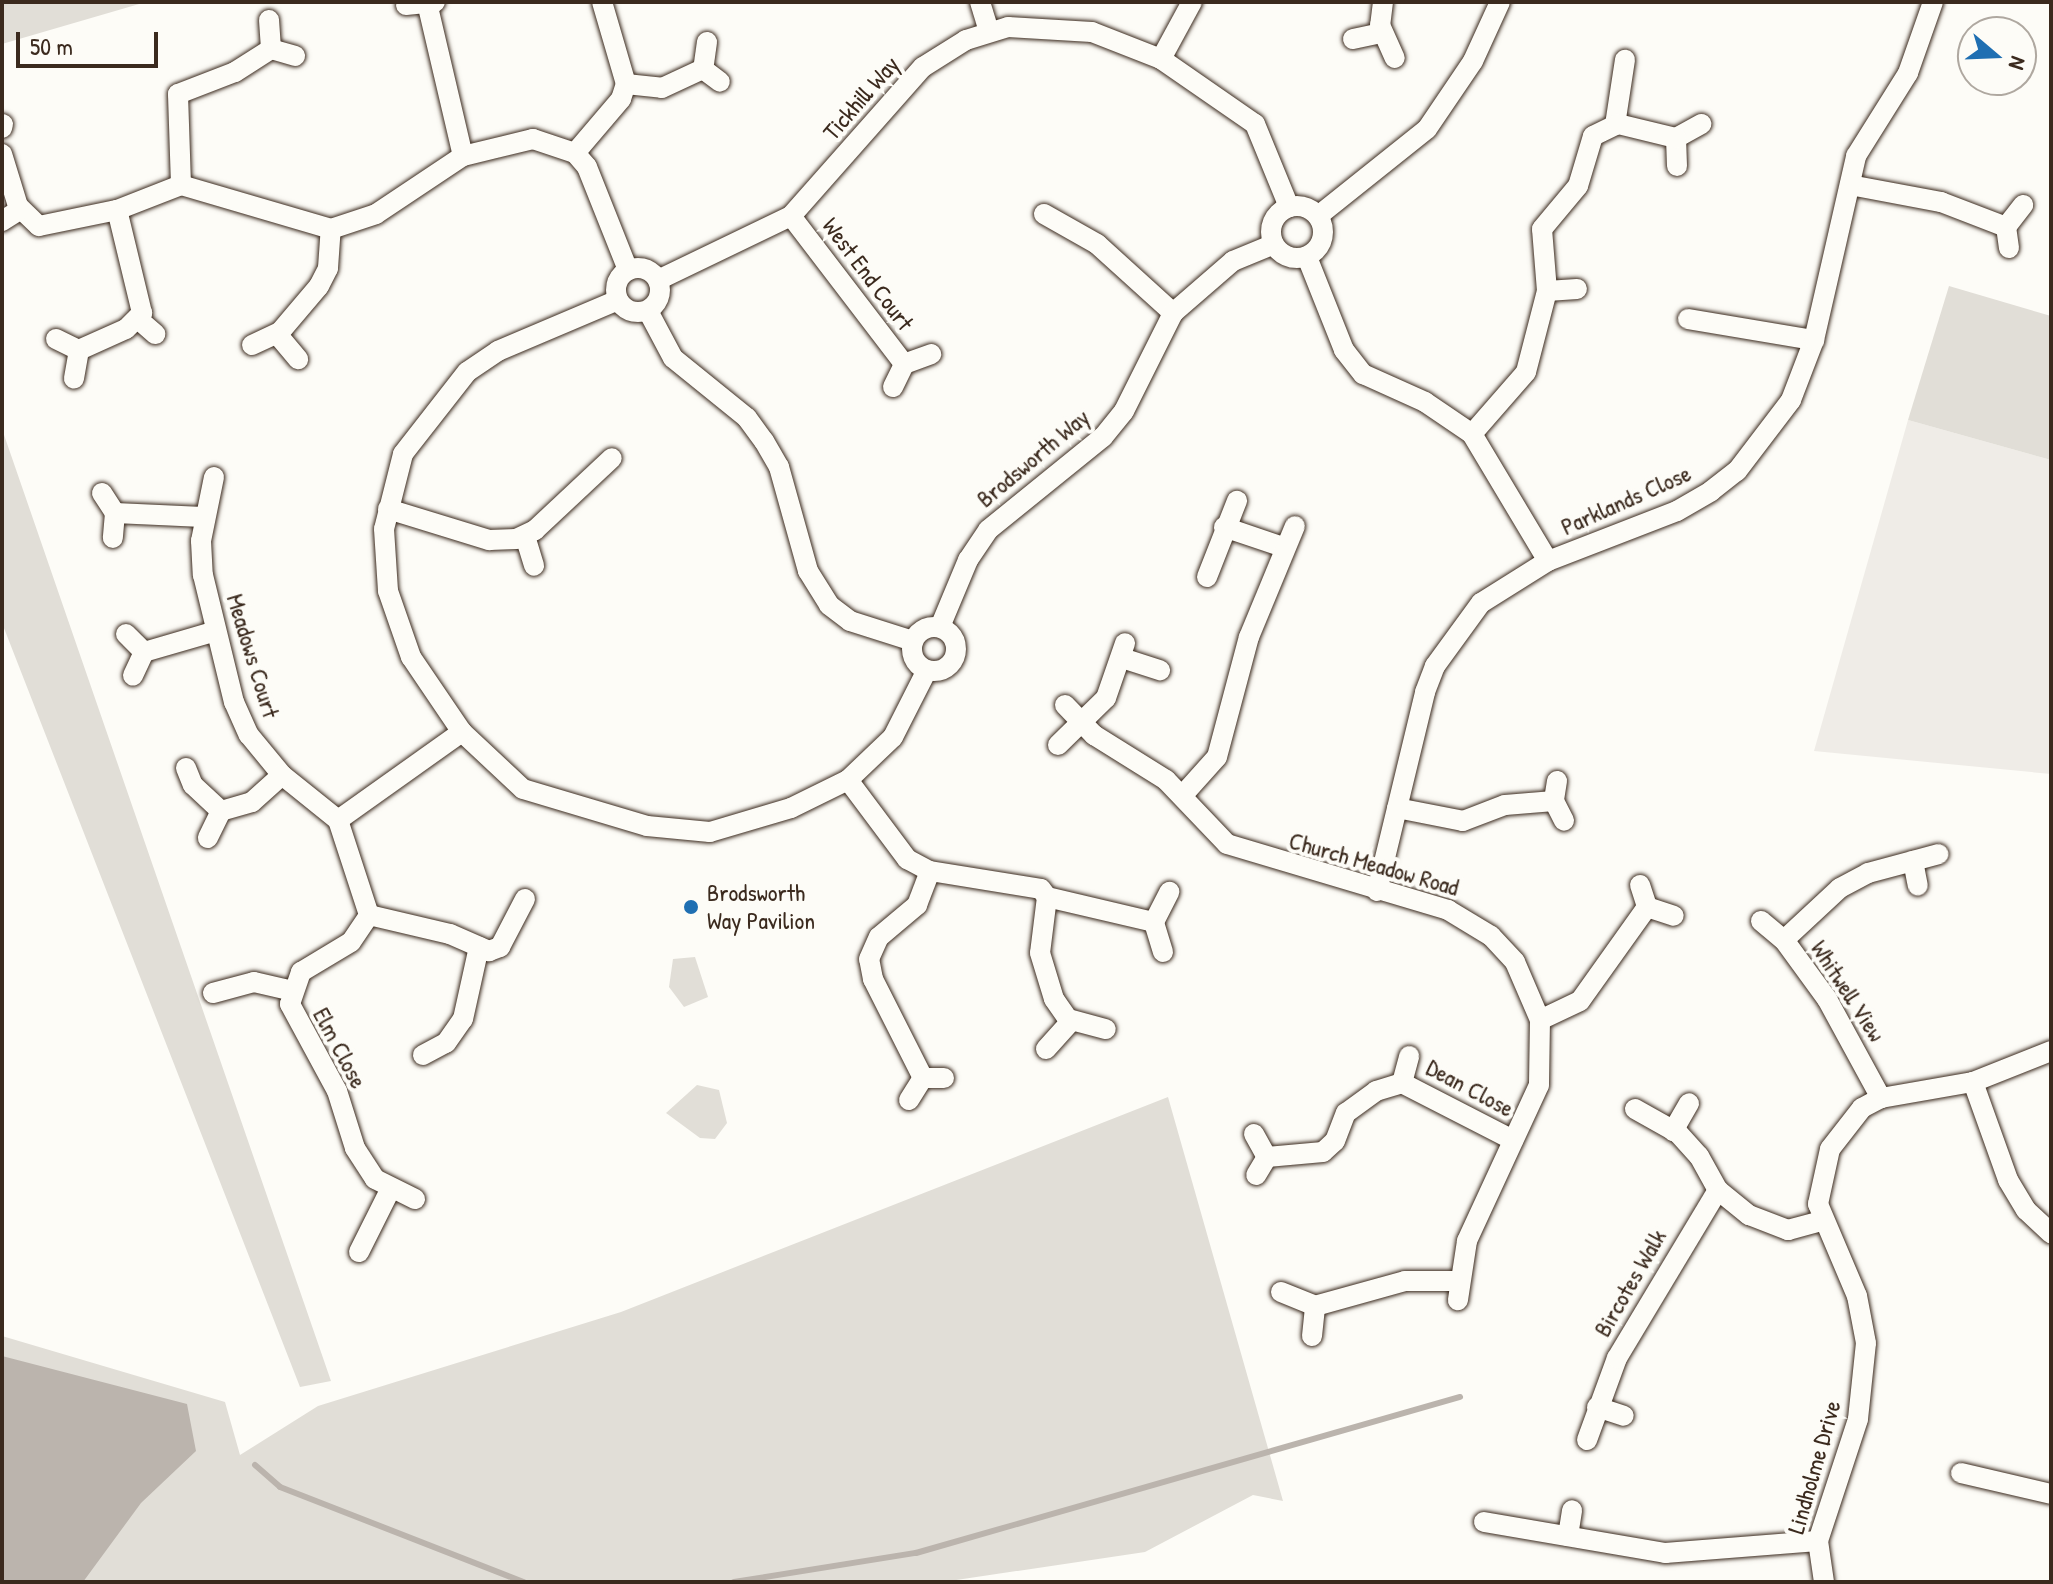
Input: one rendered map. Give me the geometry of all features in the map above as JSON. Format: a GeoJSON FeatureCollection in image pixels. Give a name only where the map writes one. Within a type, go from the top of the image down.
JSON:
{"type":"FeatureCollection","features":[{"type":"Feature","properties":{"kind":"street"},"geometry":{"type":"LineString","coordinates":[[575,153],[621,99],[626,84],[602,2]]}},
{"type":"Feature","properties":{"kind":"street"},"geometry":{"type":"LineString","coordinates":[[980,2],[989,31]]}},
{"type":"Feature","properties":{"kind":"street"},"geometry":{"type":"LineString","coordinates":[[1161,59],[1192,2]]}},
{"type":"Feature","properties":{"kind":"street"},"geometry":{"type":"LineString","coordinates":[[1383,2],[1382,33],[1395,58]]}},
{"type":"Feature","properties":{"kind":"street"},"geometry":{"type":"LineString","coordinates":[[1318,216],[1427,129],[1473,61],[1500,2]]}},
{"type":"Feature","properties":{"kind":"street","name":"Parklands Close"},"geometry":{"type":"LineString","coordinates":[[1377,891],[1435,666],[1481,603],[1548,561],[1677,511],[1737,471],[1791,400],[1814,340],[1850,185],[1866,135],[1908,73],[1933,2]]}},
{"type":"Feature","properties":{"kind":"street"},"geometry":{"type":"LineString","coordinates":[[406,5],[432,5],[463,156]]}},
{"type":"Feature","properties":{"kind":"street"},"geometry":{"type":"LineString","coordinates":[[269,20],[271,49]]}},
{"type":"Feature","properties":{"kind":"street","name":"Tickhill Way"},"geometry":{"type":"LineString","coordinates":[[658,280],[791,216],[923,67],[989,31],[1063,27],[1161,59],[1255,124],[1289,207]]}},
{"type":"Feature","properties":{"kind":"street"},"geometry":{"type":"LineString","coordinates":[[1353,39],[1382,33]]}},
{"type":"Feature","properties":{"kind":"street"},"geometry":{"type":"LineString","coordinates":[[703,69],[707,42]]}},
{"type":"Feature","properties":{"kind":"street"},"geometry":{"type":"LineString","coordinates":[[181,185],[178,94],[271,49],[295,56]]}},
{"type":"Feature","properties":{"kind":"street"},"geometry":{"type":"LineString","coordinates":[[1615,125],[1625,60]]}},
{"type":"Feature","properties":{"kind":"street"},"geometry":{"type":"LineString","coordinates":[[626,84],[662,88],[703,69]]}},
{"type":"Feature","properties":{"kind":"street"},"geometry":{"type":"LineString","coordinates":[[703,69],[720,82]]}},
{"type":"Feature","properties":{"kind":"street"},"geometry":{"type":"LineString","coordinates":[[1472,434],[1526,372],[1547,291],[1542,229],[1578,186],[1593,136],[1615,125],[1676,138],[1701,124]]}},
{"type":"Feature","properties":{"kind":"street"},"geometry":{"type":"LineString","coordinates":[[1676,138],[1677,166]]}},
{"type":"Feature","properties":{"kind":"street"},"geometry":{"type":"LineString","coordinates":[[2,154],[21,209],[39,226],[117,210],[181,185],[331,229],[376,214],[463,156],[533,139],[575,153],[587,167],[628,270]]}},
{"type":"Feature","properties":{"kind":"street"},"geometry":{"type":"LineString","coordinates":[[1850,185],[1941,202],[2008,238],[2023,205]]}},
{"type":"Feature","properties":{"kind":"street"},"geometry":{"type":"LineString","coordinates":[[1289,207],[1318,216],[1322,242],[1307,257],[1290,258],[1274,244],[1272,223],[1289,207]]}},
{"type":"Feature","properties":{"kind":"street"},"geometry":{"type":"LineString","coordinates":[[2,221],[21,209]]}},
{"type":"Feature","properties":{"kind":"street"},"geometry":{"type":"LineString","coordinates":[[117,210],[140,288],[138,319]]}},
{"type":"Feature","properties":{"kind":"street"},"geometry":{"type":"LineString","coordinates":[[1044,214],[1097,244],[1173,313]]}},
{"type":"Feature","properties":{"kind":"street","name":"West End Court"},"geometry":{"type":"LineString","coordinates":[[791,216],[904,364]]}},
{"type":"Feature","properties":{"kind":"street"},"geometry":{"type":"LineString","coordinates":[[252,345],[277,334],[324,277],[331,229]]}},
{"type":"Feature","properties":{"kind":"street","name":"Brodsworth Way"},"geometry":{"type":"LineString","coordinates":[[940,627],[968,560],[988,530],[1103,437],[1124,411],[1173,313],[1221,270],[1274,244]]}},
{"type":"Feature","properties":{"kind":"street"},"geometry":{"type":"LineString","coordinates":[[1307,257],[1344,350],[1363,374],[1425,402],[1472,434],[1548,561]]}},
{"type":"Feature","properties":{"kind":"street"},"geometry":{"type":"LineString","coordinates":[[643,268],[658,280],[658,300],[648,311],[633,312],[618,300],[617,281],[628,270],[643,268]]}},
{"type":"Feature","properties":{"kind":"street"},"geometry":{"type":"LineString","coordinates":[[1547,291],[1577,289]]}},
{"type":"Feature","properties":{"kind":"street"},"geometry":{"type":"LineString","coordinates":[[618,300],[498,351],[467,372],[403,454],[388,509],[384,561],[397,626],[462,732],[523,789],[680,832],[734,829],[848,780],[893,737],[927,670]]}},
{"type":"Feature","properties":{"kind":"street"},"geometry":{"type":"LineString","coordinates":[[648,311],[673,358],[747,418],[764,441],[822,597],[850,621],[913,641]]}},
{"type":"Feature","properties":{"kind":"street"},"geometry":{"type":"LineString","coordinates":[[138,319],[155,334]]}},
{"type":"Feature","properties":{"kind":"street"},"geometry":{"type":"LineString","coordinates":[[79,350],[138,319]]}},
{"type":"Feature","properties":{"kind":"street"},"geometry":{"type":"LineString","coordinates":[[1688,319],[1814,340]]}},
{"type":"Feature","properties":{"kind":"street"},"geometry":{"type":"LineString","coordinates":[[277,334],[298,359]]}},
{"type":"Feature","properties":{"kind":"street"},"geometry":{"type":"LineString","coordinates":[[56,339],[79,350]]}},
{"type":"Feature","properties":{"kind":"street"},"geometry":{"type":"LineString","coordinates":[[74,379],[79,350]]}},
{"type":"Feature","properties":{"kind":"street"},"geometry":{"type":"LineString","coordinates":[[893,387],[904,364],[931,354]]}},
{"type":"Feature","properties":{"kind":"street"},"geometry":{"type":"LineString","coordinates":[[388,509],[489,540],[525,536],[612,458]]}},
{"type":"Feature","properties":{"kind":"street","name":"Meadows Court"},"geometry":{"type":"LineString","coordinates":[[214,477],[203,517],[203,575],[213,632],[249,735],[282,775],[338,820]]}},
{"type":"Feature","properties":{"kind":"street"},"geometry":{"type":"LineString","coordinates":[[102,493],[115,513],[113,538]]}},
{"type":"Feature","properties":{"kind":"street"},"geometry":{"type":"LineString","coordinates":[[1207,577],[1224,527],[1237,501]]}},
{"type":"Feature","properties":{"kind":"street"},"geometry":{"type":"LineString","coordinates":[[115,513],[203,517]]}},
{"type":"Feature","properties":{"kind":"street"},"geometry":{"type":"LineString","coordinates":[[1182,796],[1217,757],[1249,637],[1283,547],[1295,526]]}},
{"type":"Feature","properties":{"kind":"street"},"geometry":{"type":"LineString","coordinates":[[1224,527],[1283,547]]}},
{"type":"Feature","properties":{"kind":"street"},"geometry":{"type":"LineString","coordinates":[[525,536],[534,566]]}},
{"type":"Feature","properties":{"kind":"street"},"geometry":{"type":"LineString","coordinates":[[926,627],[940,627],[954,640],[955,655],[947,667],[927,670],[913,658],[913,641],[926,627]]}},
{"type":"Feature","properties":{"kind":"street"},"geometry":{"type":"LineString","coordinates":[[133,676],[144,652],[213,632]]}},
{"type":"Feature","properties":{"kind":"street"},"geometry":{"type":"LineString","coordinates":[[126,634],[144,652]]}},
{"type":"Feature","properties":{"kind":"street"},"geometry":{"type":"LineString","coordinates":[[1058,745],[1106,698],[1124,651],[1160,670]]}},
{"type":"Feature","properties":{"kind":"street","name":"Church Meadow Road"},"geometry":{"type":"LineString","coordinates":[[1065,705],[1080,723],[1182,796],[1207,828],[1247,854],[1448,910],[1491,936],[1515,962],[1540,1020],[1539,1085],[1467,1241],[1458,1290],[1405,1281],[1315,1306]]}},
{"type":"Feature","properties":{"kind":"street"},"geometry":{"type":"LineString","coordinates":[[462,732],[338,820],[369,915],[450,934],[479,947],[500,947],[525,899]]}},
{"type":"Feature","properties":{"kind":"street"},"geometry":{"type":"LineString","coordinates":[[186,768],[193,785],[221,811]]}},
{"type":"Feature","properties":{"kind":"street"},"geometry":{"type":"LineString","coordinates":[[208,838],[221,811],[252,802],[282,775]]}},
{"type":"Feature","properties":{"kind":"street"},"geometry":{"type":"LineString","coordinates":[[848,780],[891,842],[930,871],[1033,884],[1047,897],[1154,922]]}},
{"type":"Feature","properties":{"kind":"street"},"geometry":{"type":"LineString","coordinates":[[1397,808],[1463,821],[1556,791],[1564,821]]}},
{"type":"Feature","properties":{"kind":"street"},"geometry":{"type":"LineString","coordinates":[[1784,940],[1840,888],[1939,854]]}},
{"type":"Feature","properties":{"kind":"street"},"geometry":{"type":"LineString","coordinates":[[1913,861],[1918,886]]}},
{"type":"Feature","properties":{"kind":"street"},"geometry":{"type":"LineString","coordinates":[[923,1078],[873,979],[869,959],[879,937],[917,905],[930,871]]}},
{"type":"Feature","properties":{"kind":"street"},"geometry":{"type":"LineString","coordinates":[[1640,885],[1647,907]]}},
{"type":"Feature","properties":{"kind":"street"},"geometry":{"type":"LineString","coordinates":[[1163,952],[1154,922],[1169,892]]}},
{"type":"Feature","properties":{"kind":"street"},"geometry":{"type":"LineString","coordinates":[[1047,897],[1044,973],[1071,1021],[1106,1029]]}},
{"type":"Feature","properties":{"kind":"street"},"geometry":{"type":"LineString","coordinates":[[1647,907],[1674,916]]}},
{"type":"Feature","properties":{"kind":"street"},"geometry":{"type":"LineString","coordinates":[[1540,1020],[1580,1001],[1647,907]]}},
{"type":"Feature","properties":{"kind":"street","name":"Elm Close"},"geometry":{"type":"LineString","coordinates":[[369,915],[351,942],[301,972],[293,991],[293,1019],[337,1091],[355,1148],[390,1190]]}},
{"type":"Feature","properties":{"kind":"street","name":"Whitwell View"},"geometry":{"type":"LineString","coordinates":[[1761,921],[1784,940],[1855,1044],[1881,1098]]}},
{"type":"Feature","properties":{"kind":"street"},"geometry":{"type":"LineString","coordinates":[[423,1055],[446,1043],[463,1019],[479,947]]}},
{"type":"Feature","properties":{"kind":"street"},"geometry":{"type":"LineString","coordinates":[[213,993],[254,982],[293,991]]}},
{"type":"Feature","properties":{"kind":"street"},"geometry":{"type":"LineString","coordinates":[[1046,1049],[1071,1021]]}},
{"type":"Feature","properties":{"kind":"street","name":"Lindholme Drive"},"geometry":{"type":"LineString","coordinates":[[1824,1582],[1818,1541],[1855,1430],[1866,1343],[1857,1296],[1821,1221],[1817,1191],[1830,1149],[1862,1108],[1881,1098],[1973,1082],[2051,1051]]}},
{"type":"Feature","properties":{"kind":"street","name":"Dean Close"},"geometry":{"type":"LineString","coordinates":[[1402,1083],[1409,1056]]}},
{"type":"Feature","properties":{"kind":"street"},"geometry":{"type":"LineString","coordinates":[[923,1078],[944,1078]]}},
{"type":"Feature","properties":{"kind":"street"},"geometry":{"type":"LineString","coordinates":[[909,1100],[923,1078]]}},
{"type":"Feature","properties":{"kind":"street"},"geometry":{"type":"LineString","coordinates":[[1973,1082],[2008,1180],[2026,1210],[2051,1233]]}},
{"type":"Feature","properties":{"kind":"street","name":"Dean Close"},"geometry":{"type":"LineString","coordinates":[[1267,1157],[1323,1152],[1335,1141],[1346,1113],[1376,1091],[1402,1083],[1513,1140]]}},
{"type":"Feature","properties":{"kind":"street"},"geometry":{"type":"LineString","coordinates":[[1673,1131],[1689,1103]]}},
{"type":"Feature","properties":{"kind":"street"},"geometry":{"type":"LineString","coordinates":[[1635,1109],[1673,1131],[1699,1156],[1718,1190],[1766,1224],[1788,1230],[1821,1221]]}},
{"type":"Feature","properties":{"kind":"street"},"geometry":{"type":"LineString","coordinates":[[1254,1134],[1267,1157],[1256,1175]]}},
{"type":"Feature","properties":{"kind":"street"},"geometry":{"type":"LineString","coordinates":[[359,1252],[390,1190],[415,1199]]}},
{"type":"Feature","properties":{"kind":"street","name":"Bircotes Walk"},"geometry":{"type":"LineString","coordinates":[[1587,1440],[1597,1407],[1630,1332],[1718,1190]]}},
{"type":"Feature","properties":{"kind":"street"},"geometry":{"type":"LineString","coordinates":[[1281,1292],[1315,1306],[1312,1336]]}},
{"type":"Feature","properties":{"kind":"street"},"geometry":{"type":"LineString","coordinates":[[1597,1407],[1624,1416]]}},
{"type":"Feature","properties":{"kind":"street"},"geometry":{"type":"LineString","coordinates":[[1961,1473],[2051,1494]]}},
{"type":"Feature","properties":{"kind":"street"},"geometry":{"type":"LineString","coordinates":[[1568,1536],[1572,1510]]}},
{"type":"Feature","properties":{"kind":"street"},"geometry":{"type":"LineString","coordinates":[[1484,1522],[1665,1553],[1818,1541]]}},
{"type":"Feature","properties":{"kind":"shaded area"},"geometry":{"type":"Polygon","coordinates":[[[2,2],[146,2],[2,44],[2,2]]]}},
{"type":"Feature","properties":{"kind":"shaded area"},"geometry":{"type":"Polygon","coordinates":[[[1949,286],[2051,316],[2051,460],[1908,420],[1949,286]]]}},
{"type":"Feature","properties":{"kind":"shaded area"},"geometry":{"type":"Polygon","coordinates":[[[1908,420],[2051,460],[2051,774],[1814,751],[1908,420]]]}},
{"type":"Feature","properties":{"kind":"shaded area"},"geometry":{"type":"Polygon","coordinates":[[[2,429],[331,1381],[300,1387],[2,623],[2,429]]]}},
{"type":"Feature","properties":{"kind":"shaded area"},"geometry":{"type":"Polygon","coordinates":[[[695,957],[708,997],[684,1007],[669,987],[673,959],[695,957]]]}},
{"type":"Feature","properties":{"kind":"shaded area"},"geometry":{"type":"Polygon","coordinates":[[[697,1085],[719,1090],[727,1123],[715,1139],[700,1138],[666,1113],[697,1085]]]}},
{"type":"Feature","properties":{"kind":"shaded area"},"geometry":{"type":"Polygon","coordinates":[[[1168,1097],[1283,1501],[1253,1495],[1145,1552],[943,1582],[2,1582],[2,1336],[225,1402],[240,1455],[318,1406],[621,1312],[1168,1097]]]}},
{"type":"Feature","properties":{"kind":"shaded area"},"geometry":{"type":"Polygon","coordinates":[[[2,1356],[187,1404],[196,1451],[141,1503],[83,1582],[2,1582],[2,1356]]]}},
{"type":"Feature","properties":{"kind":"waterway"},"geometry":{"type":"LineString","coordinates":[[734,1582],[916,1553],[1460,1397]]}},
{"type":"Feature","properties":{"kind":"waterway"},"geometry":{"type":"LineString","coordinates":[[255,1465],[280,1487],[524,1582]]}},
{"type":"Feature","properties":{"kind":"place","name":"Brodsworth Way Pavilion"},"geometry":{"type":"Point","coordinates":[691,907]}}]}
